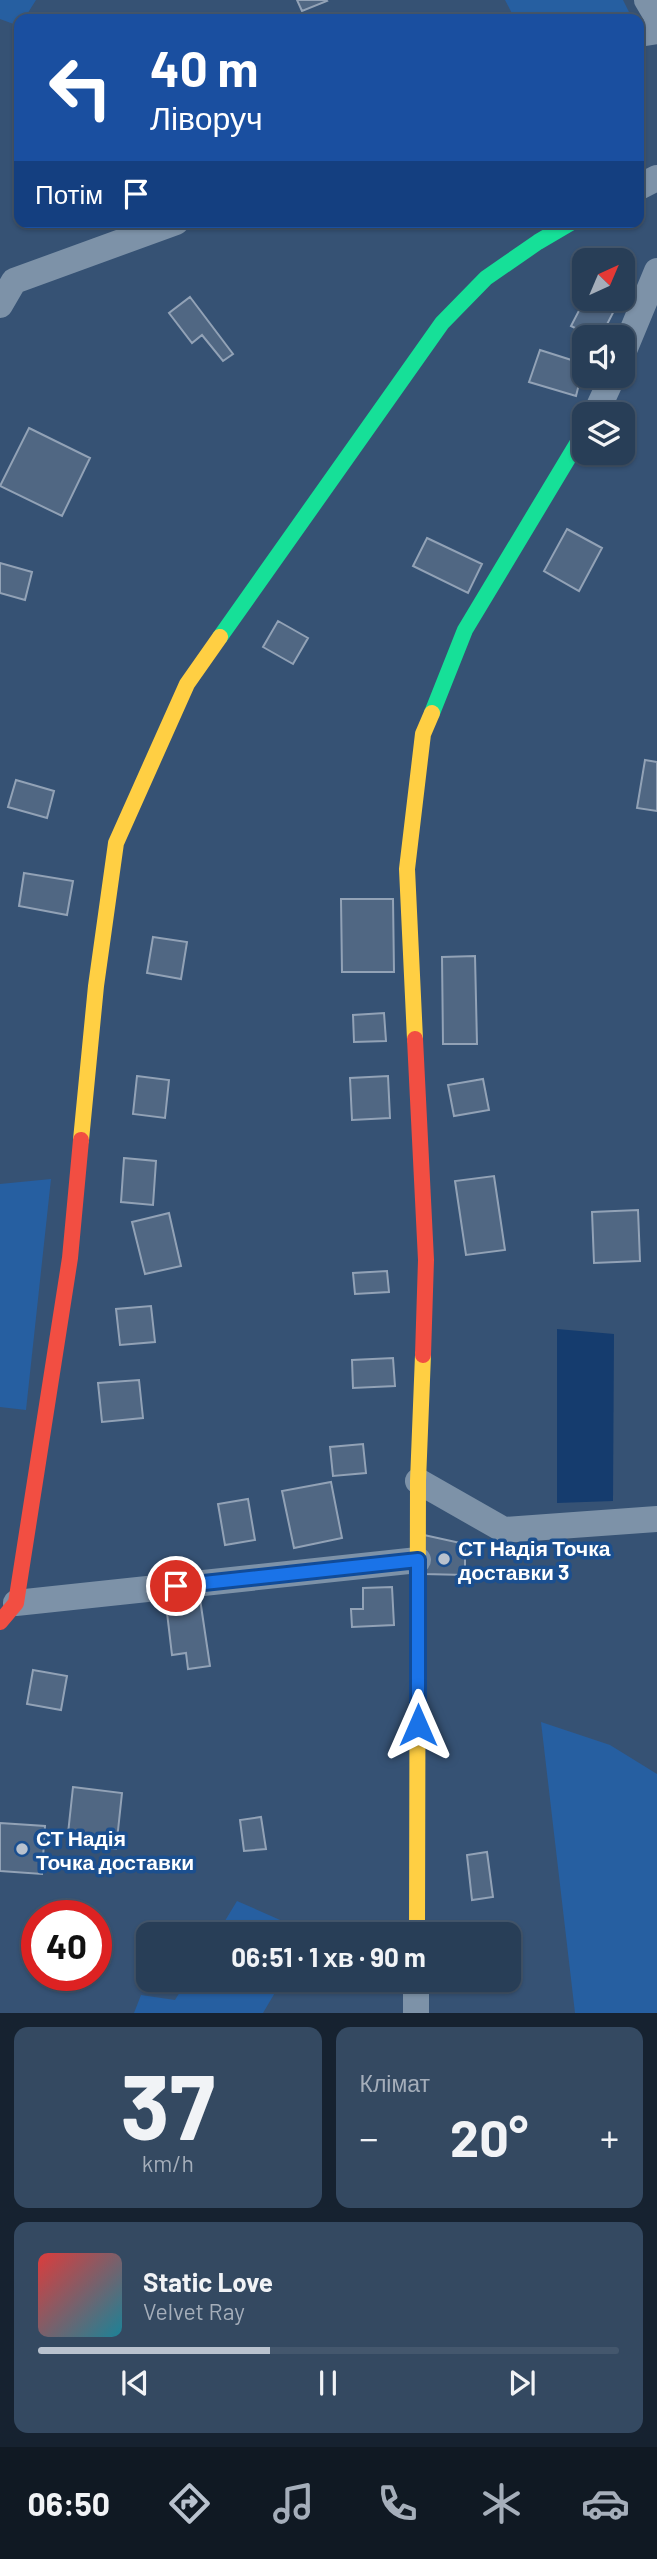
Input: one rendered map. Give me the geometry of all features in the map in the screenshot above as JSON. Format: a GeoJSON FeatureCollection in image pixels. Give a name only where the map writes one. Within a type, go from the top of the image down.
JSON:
{"type":"FeatureCollection","features":[{"type":"Feature","properties":{"kind":"street"},"geometry":{"type":"LineString","coordinates":[[647,0],[657,17]]}},
{"type":"Feature","properties":{"kind":"street"},"geometry":{"type":"LineString","coordinates":[[0,305],[14,281],[160,228]]}},
{"type":"Feature","properties":{"kind":"street"},"geometry":{"type":"LineString","coordinates":[[418,1560],[8,1613],[70,1258],[96,986],[116,843],[187,684],[442,323],[486,278],[562,228]]}},
{"type":"Feature","properties":{"kind":"street"},"geometry":{"type":"LineString","coordinates":[[635,325],[657,271]]}},
{"type":"Feature","properties":{"kind":"street"},"geometry":{"type":"LineString","coordinates":[[417,1922],[418,1481],[426,1260],[407,869],[423,734],[465,630],[572,452]]}},
{"type":"Feature","properties":{"kind":"street"},"geometry":{"type":"LineString","coordinates":[[418,1481],[504,1530],[657,1520]]}},
{"type":"Feature","properties":{"kind":"street"},"geometry":{"type":"LineString","coordinates":[[416,1992],[416,2013]]}},
{"type":"Feature","properties":{"kind":"shaded area"},"geometry":{"type":"Polygon","coordinates":[[[0,0],[36,0],[27,14],[14,14],[14,24],[0,19],[0,0]]]}},
{"type":"Feature","properties":{"kind":"shaded area"},"geometry":{"type":"Polygon","coordinates":[[[505,0],[623,0],[629,12],[624,14],[512,14],[505,0]]]}},
{"type":"Feature","properties":{"kind":"shaded area"},"geometry":{"type":"Polygon","coordinates":[[[51,1179],[26,1410],[0,1407],[0,1184],[51,1179]]]}},
{"type":"Feature","properties":{"kind":"shaded area"},"geometry":{"type":"Polygon","coordinates":[[[557,1329],[614,1334],[613,1501],[557,1503],[557,1329]]]}},
{"type":"Feature","properties":{"kind":"shaded area"},"geometry":{"type":"Polygon","coordinates":[[[541,1722],[610,1745],[657,1774],[657,2013],[575,2013],[541,1722]]]}},
{"type":"Feature","properties":{"kind":"shaded area"},"geometry":{"type":"Polygon","coordinates":[[[237,1901],[285,1922],[224,1922],[237,1901]]]}},
{"type":"Feature","properties":{"kind":"shaded area"},"geometry":{"type":"Polygon","coordinates":[[[180,1992],[275,1992],[263,2013],[134,2013],[141,1995],[175,2000],[180,1992]]]}},
{"type":"Feature","properties":{"kind":"building"},"geometry":{"type":"Polygon","coordinates":[[[297,0],[326,0],[327,1],[302,11],[297,0]]]}},
{"type":"Feature","properties":{"kind":"building"},"geometry":{"type":"Polygon","coordinates":[[[190,297],[233,354],[223,361],[202,335],[192,343],[169,313],[190,297]]]}},
{"type":"Feature","properties":{"kind":"building"},"geometry":{"type":"Polygon","coordinates":[[[578,312],[613,312],[607,325],[571,326],[578,312]]]}},
{"type":"Feature","properties":{"kind":"building"},"geometry":{"type":"Polygon","coordinates":[[[540,350],[572,360],[572,388],[578,388],[576,396],[529,382],[540,350]]]}},
{"type":"Feature","properties":{"kind":"building"},"geometry":{"type":"Polygon","coordinates":[[[29,428],[90,458],[62,516],[0,486],[29,428]]]}},
{"type":"Feature","properties":{"kind":"building"},"geometry":{"type":"Polygon","coordinates":[[[567,529],[602,548],[579,591],[544,571],[567,529]]]}},
{"type":"Feature","properties":{"kind":"building"},"geometry":{"type":"Polygon","coordinates":[[[427,538],[482,564],[468,593],[413,566],[427,538]]]}},
{"type":"Feature","properties":{"kind":"building"},"geometry":{"type":"Polygon","coordinates":[[[0,563],[32,572],[25,600],[0,593],[0,563]]]}},
{"type":"Feature","properties":{"kind":"building"},"geometry":{"type":"Polygon","coordinates":[[[278,621],[308,638],[293,664],[263,647],[278,621]]]}},
{"type":"Feature","properties":{"kind":"building"},"geometry":{"type":"Polygon","coordinates":[[[645,760],[657,762],[657,811],[637,808],[645,760]]]}},
{"type":"Feature","properties":{"kind":"building"},"geometry":{"type":"Polygon","coordinates":[[[16,780],[54,791],[47,818],[8,807],[16,780]]]}},
{"type":"Feature","properties":{"kind":"building"},"geometry":{"type":"Polygon","coordinates":[[[24,873],[73,881],[67,915],[19,906],[24,873]]]}},
{"type":"Feature","properties":{"kind":"building"},"geometry":{"type":"Polygon","coordinates":[[[341,899],[393,899],[394,972],[342,972],[341,899]]]}},
{"type":"Feature","properties":{"kind":"building"},"geometry":{"type":"Polygon","coordinates":[[[153,937],[187,942],[181,979],[147,973],[153,937]]]}},
{"type":"Feature","properties":{"kind":"building"},"geometry":{"type":"Polygon","coordinates":[[[475,956],[477,1044],[443,1044],[442,957],[475,956]]]}},
{"type":"Feature","properties":{"kind":"building"},"geometry":{"type":"Polygon","coordinates":[[[384,1013],[386,1041],[354,1042],[353,1015],[384,1013]]]}},
{"type":"Feature","properties":{"kind":"building"},"geometry":{"type":"Polygon","coordinates":[[[137,1076],[169,1080],[165,1118],[133,1114],[137,1076]]]}},
{"type":"Feature","properties":{"kind":"building"},"geometry":{"type":"Polygon","coordinates":[[[388,1076],[390,1118],[352,1120],[350,1078],[388,1076]]]}},
{"type":"Feature","properties":{"kind":"building"},"geometry":{"type":"Polygon","coordinates":[[[483,1079],[489,1110],[454,1116],[448,1085],[483,1079]]]}},
{"type":"Feature","properties":{"kind":"building"},"geometry":{"type":"Polygon","coordinates":[[[124,1158],[156,1161],[153,1205],[121,1202],[124,1158]]]}},
{"type":"Feature","properties":{"kind":"building"},"geometry":{"type":"Polygon","coordinates":[[[494,1176],[505,1250],[466,1255],[455,1181],[494,1176]]]}},
{"type":"Feature","properties":{"kind":"building"},"geometry":{"type":"Polygon","coordinates":[[[638,1210],[640,1261],[594,1263],[592,1212],[638,1210]]]}},
{"type":"Feature","properties":{"kind":"building"},"geometry":{"type":"Polygon","coordinates":[[[169,1213],[181,1266],[145,1274],[132,1222],[169,1213]]]}},
{"type":"Feature","properties":{"kind":"building"},"geometry":{"type":"Polygon","coordinates":[[[387,1271],[389,1292],[355,1294],[353,1273],[387,1271]]]}},
{"type":"Feature","properties":{"kind":"building"},"geometry":{"type":"Polygon","coordinates":[[[151,1306],[155,1342],[120,1345],[116,1309],[151,1306]]]}},
{"type":"Feature","properties":{"kind":"building"},"geometry":{"type":"Polygon","coordinates":[[[393,1358],[395,1386],[353,1388],[352,1360],[393,1358]]]}},
{"type":"Feature","properties":{"kind":"building"},"geometry":{"type":"Polygon","coordinates":[[[139,1380],[143,1418],[102,1422],[98,1383],[139,1380]]]}},
{"type":"Feature","properties":{"kind":"building"},"geometry":{"type":"Polygon","coordinates":[[[363,1444],[366,1473],[333,1476],[330,1447],[363,1444]]]}},
{"type":"Feature","properties":{"kind":"building"},"geometry":{"type":"Polygon","coordinates":[[[331,1482],[342,1538],[294,1548],[282,1491],[331,1482]]]}},
{"type":"Feature","properties":{"kind":"building"},"geometry":{"type":"Polygon","coordinates":[[[248,1499],[255,1540],[225,1545],[218,1504],[248,1499]]]}},
{"type":"Feature","properties":{"kind":"building","name":"СТ Надія Точка доставки 3"},"geometry":{"type":"Polygon","coordinates":[[[424,1535],[465,1544],[465,1575],[424,1574],[424,1535]]]}},
{"type":"Feature","properties":{"kind":"building"},"geometry":{"type":"Polygon","coordinates":[[[392,1587],[394,1625],[352,1627],[351,1609],[363,1609],[363,1588],[392,1587]]]}},
{"type":"Feature","properties":{"kind":"building"},"geometry":{"type":"Polygon","coordinates":[[[200,1599],[210,1666],[188,1669],[186,1653],[172,1655],[166,1604],[200,1599]]]}},
{"type":"Feature","properties":{"kind":"building"},"geometry":{"type":"Polygon","coordinates":[[[33,1670],[67,1676],[61,1710],[27,1704],[33,1670]]]}},
{"type":"Feature","properties":{"kind":"building"},"geometry":{"type":"Polygon","coordinates":[[[73,1787],[122,1793],[116,1849],[67,1843],[73,1787]]]}},
{"type":"Feature","properties":{"kind":"building"},"geometry":{"type":"Polygon","coordinates":[[[261,1817],[266,1849],[244,1851],[240,1820],[261,1817]]]}},
{"type":"Feature","properties":{"kind":"building","name":"СТ Надія Точка доставки"},"geometry":{"type":"Polygon","coordinates":[[[0,1823],[45,1826],[42,1874],[0,1871],[0,1823]]]}},
{"type":"Feature","properties":{"kind":"building"},"geometry":{"type":"Polygon","coordinates":[[[487,1852],[493,1897],[472,1900],[467,1855],[487,1852]]]}},
{"type":"Feature","properties":{"kind":"traffic: fast"},"geometry":{"type":"LineString","coordinates":[[220,637],[442,323],[486,278],[562,228]]}},
{"type":"Feature","properties":{"kind":"traffic: fast"},"geometry":{"type":"LineString","coordinates":[[432,713],[465,630],[572,452]]}},
{"type":"Feature","properties":{"kind":"traffic: slow"},"geometry":{"type":"LineString","coordinates":[[81,1140],[96,986],[116,843],[187,684],[220,637]]}},
{"type":"Feature","properties":{"kind":"traffic: slow"},"geometry":{"type":"LineString","coordinates":[[415,1039],[407,869],[423,734],[432,713]]}},
{"type":"Feature","properties":{"kind":"traffic: slow"},"geometry":{"type":"LineString","coordinates":[[417,1922],[418,1481],[423,1355]]}},
{"type":"Feature","properties":{"kind":"traffic: jam"},"geometry":{"type":"LineString","coordinates":[[415,1039],[426,1260],[423,1355]]}},
{"type":"Feature","properties":{"kind":"traffic: jam"},"geometry":{"type":"LineString","coordinates":[[0,1622],[16,1603],[70,1258],[81,1140]]}},
{"type":"Feature","properties":{"kind":"place","name":"СТ Надія Точка доставки 3"},"geometry":{"type":"Point","coordinates":[444,1559]}},
{"type":"Feature","properties":{"kind":"place","name":"СТ Надія Точка доставки"},"geometry":{"type":"Point","coordinates":[22,1849]}},
{"type":"Feature","properties":{"kind":"route"},"geometry":{"type":"LineString","coordinates":[[176,1586],[418,1560],[418,1725]]}}]}
